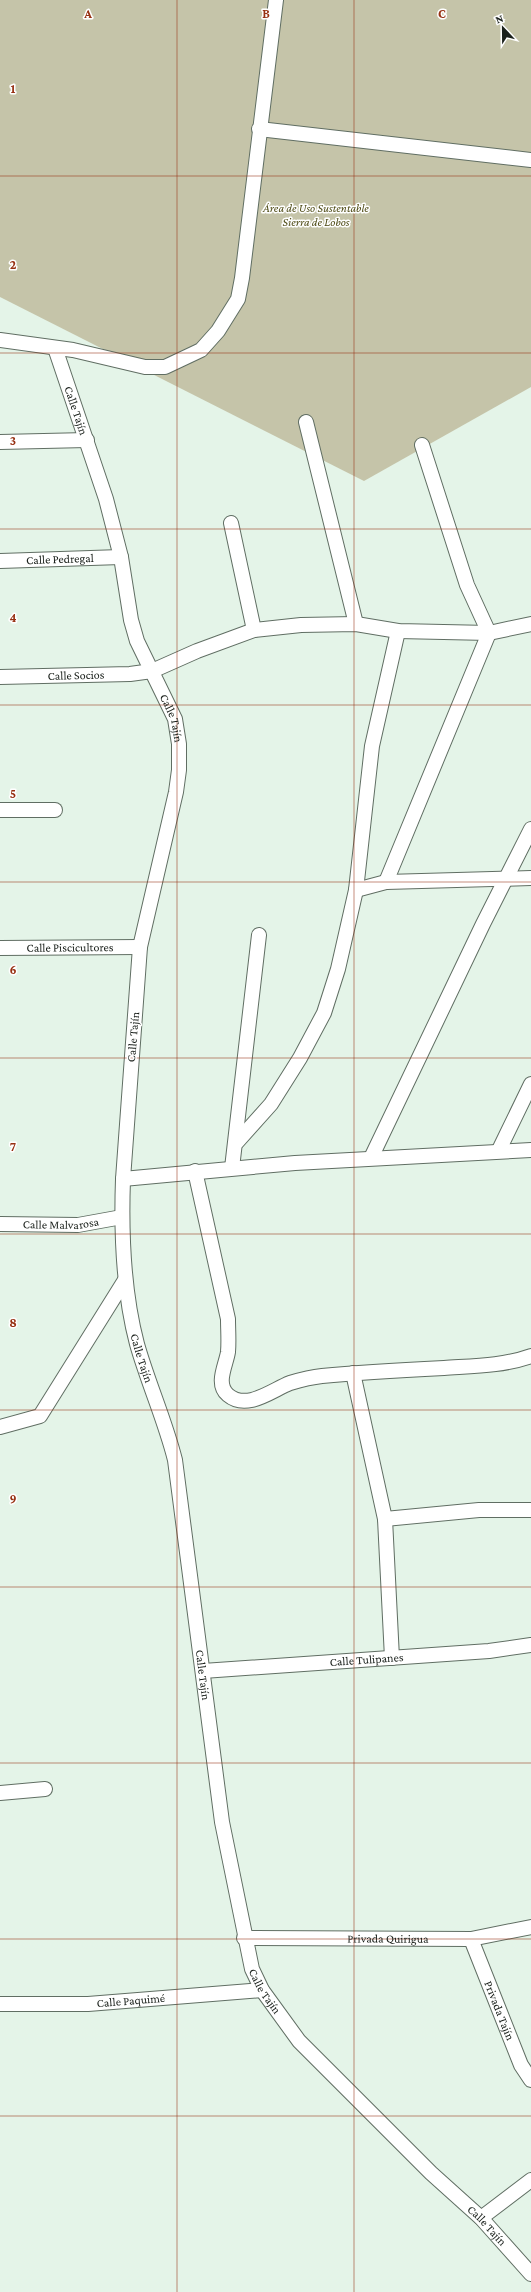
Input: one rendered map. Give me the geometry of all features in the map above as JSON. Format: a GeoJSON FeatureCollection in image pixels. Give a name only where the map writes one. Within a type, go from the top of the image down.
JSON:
{"type":"FeatureCollection","features":[{"type":"Feature","properties":{"kind":"street"},"geometry":{"type":"LineString","coordinates":[[0,340],[73,350],[145,367],[165,367],[201,350],[218,331],[238,299],[242,278],[259,129],[276,0]]}},
{"type":"Feature","properties":{"kind":"street"},"geometry":{"type":"LineString","coordinates":[[259,129],[531,160]]}},
{"type":"Feature","properties":{"kind":"street","name":"Calle Tajín"},"geometry":{"type":"LineString","coordinates":[[54,348],[87,440],[106,499],[121,557],[131,620],[137,641],[175,719],[179,744],[179,770],[176,792],[140,947],[123,1179],[122,1217],[125,1280],[137,1344],[167,1429],[175,1460],[222,1822],[244,1938],[252,1969],[262,1990],[299,2041],[431,2173],[481,2218],[531,2274]]}},
{"type":"Feature","properties":{"kind":"street"},"geometry":{"type":"LineString","coordinates":[[306,422],[356,624]]}},
{"type":"Feature","properties":{"kind":"street"},"geometry":{"type":"LineString","coordinates":[[0,442],[87,440]]}},
{"type":"Feature","properties":{"kind":"street"},"geometry":{"type":"LineString","coordinates":[[386,882],[489,633],[467,584],[422,445]]}},
{"type":"Feature","properties":{"kind":"street"},"geometry":{"type":"LineString","coordinates":[[231,522],[254,630]]}},
{"type":"Feature","properties":{"kind":"street","name":"Calle Pedregal"},"geometry":{"type":"LineString","coordinates":[[0,561],[121,557]]}},
{"type":"Feature","properties":{"kind":"street","name":"Calle Socios"},"geometry":{"type":"LineString","coordinates":[[0,677],[130,674],[152,671],[197,651],[254,630],[301,625],[356,624],[398,631],[489,633],[531,624]]}},
{"type":"Feature","properties":{"kind":"street"},"geometry":{"type":"LineString","coordinates":[[237,1142],[271,1104],[300,1058],[324,1013],[338,969],[356,890],[372,746],[398,631]]}},
{"type":"Feature","properties":{"kind":"street"},"geometry":{"type":"LineString","coordinates":[[0,810],[55,810]]}},
{"type":"Feature","properties":{"kind":"street"},"geometry":{"type":"LineString","coordinates":[[371,1158],[531,829]]}},
{"type":"Feature","properties":{"kind":"street"},"geometry":{"type":"LineString","coordinates":[[356,890],[386,882],[531,878]]}},
{"type":"Feature","properties":{"kind":"street"},"geometry":{"type":"LineString","coordinates":[[232,1168],[237,1142],[259,935]]}},
{"type":"Feature","properties":{"kind":"street","name":"Calle Piscicultores"},"geometry":{"type":"LineString","coordinates":[[0,948],[140,947]]}},
{"type":"Feature","properties":{"kind":"street"},"geometry":{"type":"LineString","coordinates":[[499,1150],[531,1084]]}},
{"type":"Feature","properties":{"kind":"street"},"geometry":{"type":"LineString","coordinates":[[123,1179],[195,1171],[371,1158],[499,1150],[531,1150]]}},
{"type":"Feature","properties":{"kind":"street"},"geometry":{"type":"LineString","coordinates":[[195,1171],[228,1319],[228,1353],[221,1375],[222,1386],[227,1394],[241,1401],[256,1399],[290,1383],[319,1376],[489,1365],[519,1361],[531,1356]]}},
{"type":"Feature","properties":{"kind":"street","name":"Calle Malvarosa"},"geometry":{"type":"LineString","coordinates":[[0,1224],[78,1225],[122,1217]]}},
{"type":"Feature","properties":{"kind":"street"},"geometry":{"type":"LineString","coordinates":[[0,1427],[40,1416],[125,1280]]}},
{"type":"Feature","properties":{"kind":"street"},"geometry":{"type":"LineString","coordinates":[[353,1373],[385,1519],[392,1658]]}},
{"type":"Feature","properties":{"kind":"street"},"geometry":{"type":"LineString","coordinates":[[385,1519],[479,1510],[531,1510]]}},
{"type":"Feature","properties":{"kind":"street","name":"Calle Tulipanes"},"geometry":{"type":"LineString","coordinates":[[203,1671],[489,1651],[531,1646]]}},
{"type":"Feature","properties":{"kind":"street"},"geometry":{"type":"LineString","coordinates":[[0,1793],[45,1789]]}},
{"type":"Feature","properties":{"kind":"street","name":"Privada Quirigua"},"geometry":{"type":"LineString","coordinates":[[244,1938],[471,1939],[531,1928]]}},
{"type":"Feature","properties":{"kind":"street","name":"Privada Tajín"},"geometry":{"type":"LineString","coordinates":[[471,1939],[521,2065],[531,2080]]}},
{"type":"Feature","properties":{"kind":"street","name":"Calle Paquimé"},"geometry":{"type":"LineString","coordinates":[[0,2004],[88,2004],[262,1990]]}},
{"type":"Feature","properties":{"kind":"street"},"geometry":{"type":"LineString","coordinates":[[481,2218],[531,2180]]}},
{"type":"Feature","properties":{"kind":"green space","name":"Área de Uso Sustentable Sierra de Lobos"},"geometry":{"type":"Polygon","coordinates":[[[0,0],[531,0],[531,387],[364,481],[0,297],[0,0]]]}}]}
